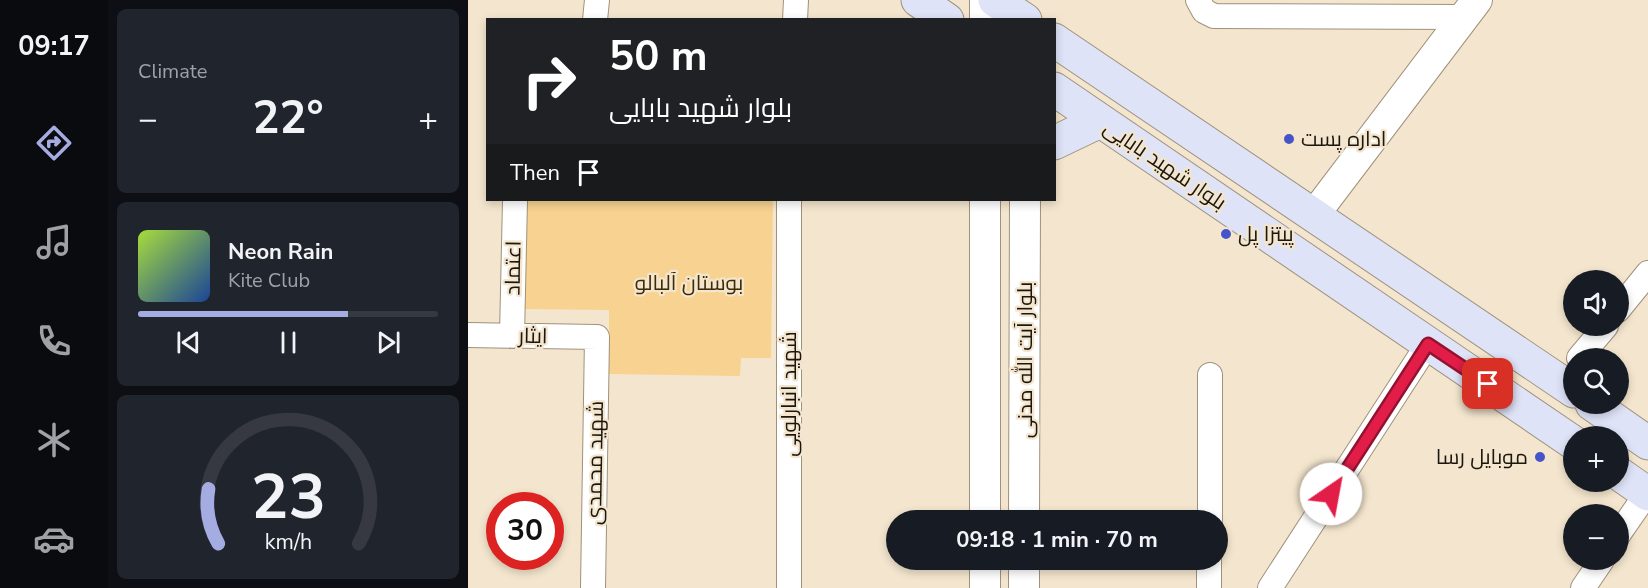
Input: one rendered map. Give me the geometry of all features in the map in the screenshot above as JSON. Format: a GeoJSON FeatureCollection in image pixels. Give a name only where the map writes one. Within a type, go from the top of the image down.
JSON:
{"type":"FeatureCollection","features":[{"type":"Feature","properties":{"kind":"main road"},"geometry":{"type":"LineString","coordinates":[[918,0],[944,18]]}},
{"type":"Feature","properties":{"kind":"main road"},"geometry":{"type":"LineString","coordinates":[[995,0],[1022,18]]}},
{"type":"Feature","properties":{"kind":"main road","name":"بلوار شهید بابایی"},"geometry":{"type":"LineString","coordinates":[[1056,41],[1314,215],[1563,368]]}},
{"type":"Feature","properties":{"kind":"main road","name":"بلوار شهید بابایی"},"geometry":{"type":"LineString","coordinates":[[1056,90],[1563,436]]}},
{"type":"Feature","properties":{"kind":"main road"},"geometry":{"type":"LineString","coordinates":[[1056,142],[1100,121]]}},
{"type":"Feature","properties":{"kind":"main road"},"geometry":{"type":"LineString","coordinates":[[1606,414],[1648,443]]}},
{"type":"Feature","properties":{"kind":"main road"},"geometry":{"type":"LineString","coordinates":[[1629,481],[1647,493]]}},
{"type":"Feature","properties":{"kind":"street"},"geometry":{"type":"LineString","coordinates":[[595,18],[597,0]]}},
{"type":"Feature","properties":{"kind":"street"},"geometry":{"type":"LineString","coordinates":[[795,18],[796,0]]}},
{"type":"Feature","properties":{"kind":"street"},"geometry":{"type":"LineString","coordinates":[[985,0],[985,18]]}},
{"type":"Feature","properties":{"kind":"street"},"geometry":{"type":"LineString","coordinates":[[1025,0],[1025,18]]}},
{"type":"Feature","properties":{"kind":"street"},"geometry":{"type":"LineString","coordinates":[[1198,0],[1204,11],[1214,16],[1470,9]]}},
{"type":"Feature","properties":{"kind":"street"},"geometry":{"type":"LineString","coordinates":[[1314,215],[1470,9]]}},
{"type":"Feature","properties":{"kind":"street","name":"اعتماد"},"geometry":{"type":"LineString","coordinates":[[512,336],[514,201]]}},
{"type":"Feature","properties":{"kind":"street","name":"شهید انبارلویی"},"geometry":{"type":"LineString","coordinates":[[789,201],[789,588]]}},
{"type":"Feature","properties":{"kind":"street"},"geometry":{"type":"LineString","coordinates":[[985,208],[1011,211],[1025,208]]}},
{"type":"Feature","properties":{"kind":"street","name":"بلوار آیت الله مدنی"},"geometry":{"type":"LineString","coordinates":[[985,208],[985,510]]}},
{"type":"Feature","properties":{"kind":"street","name":"بلوار آیت الله مدنی"},"geometry":{"type":"LineString","coordinates":[[1024,510],[1025,208]]}},
{"type":"Feature","properties":{"kind":"street"},"geometry":{"type":"LineString","coordinates":[[1629,296],[1648,273]]}},
{"type":"Feature","properties":{"kind":"street","name":"ایثار"},"geometry":{"type":"LineString","coordinates":[[468,335],[597,338]]}},
{"type":"Feature","properties":{"kind":"street","name":"شهید محمدی"},"geometry":{"type":"LineString","coordinates":[[593,588],[597,338]]}},
{"type":"Feature","properties":{"kind":"street"},"geometry":{"type":"LineString","coordinates":[[1270,588],[1428,344]]}},
{"type":"Feature","properties":{"kind":"street"},"geometry":{"type":"LineString","coordinates":[[1210,375],[1210,510]]}},
{"type":"Feature","properties":{"kind":"street"},"geometry":{"type":"LineString","coordinates":[[1629,519],[1647,493]]}},
{"type":"Feature","properties":{"kind":"street"},"geometry":{"type":"LineString","coordinates":[[985,570],[985,588]]}},
{"type":"Feature","properties":{"kind":"street"},"geometry":{"type":"LineString","coordinates":[[1024,570],[1024,588]]}},
{"type":"Feature","properties":{"kind":"street"},"geometry":{"type":"LineString","coordinates":[[1209,570],[1209,588]]}},
{"type":"Feature","properties":{"kind":"street"},"geometry":{"type":"LineString","coordinates":[[1583,588],[1595,570]]}},
{"type":"Feature","properties":{"kind":"green space","name":"بوستان آلبالو"},"geometry":{"type":"Polygon","coordinates":[[[526,201],[773,201],[771,358],[741,358],[740,376],[609,374],[609,310],[525,309],[526,201]]]}},
{"type":"Feature","properties":{"kind":"place","name":"اداره پست"},"geometry":{"type":"Point","coordinates":[1289,139]}},
{"type":"Feature","properties":{"kind":"place","name":"پیتزا پل"},"geometry":{"type":"Point","coordinates":[1226,234]}},
{"type":"Feature","properties":{"kind":"place","name":"موبایل رسا"},"geometry":{"type":"Point","coordinates":[1540,457]}},
{"type":"Feature","properties":{"kind":"route"},"geometry":{"type":"LineString","coordinates":[[1331,494],[1428,344],[1488,384]]}}]}
